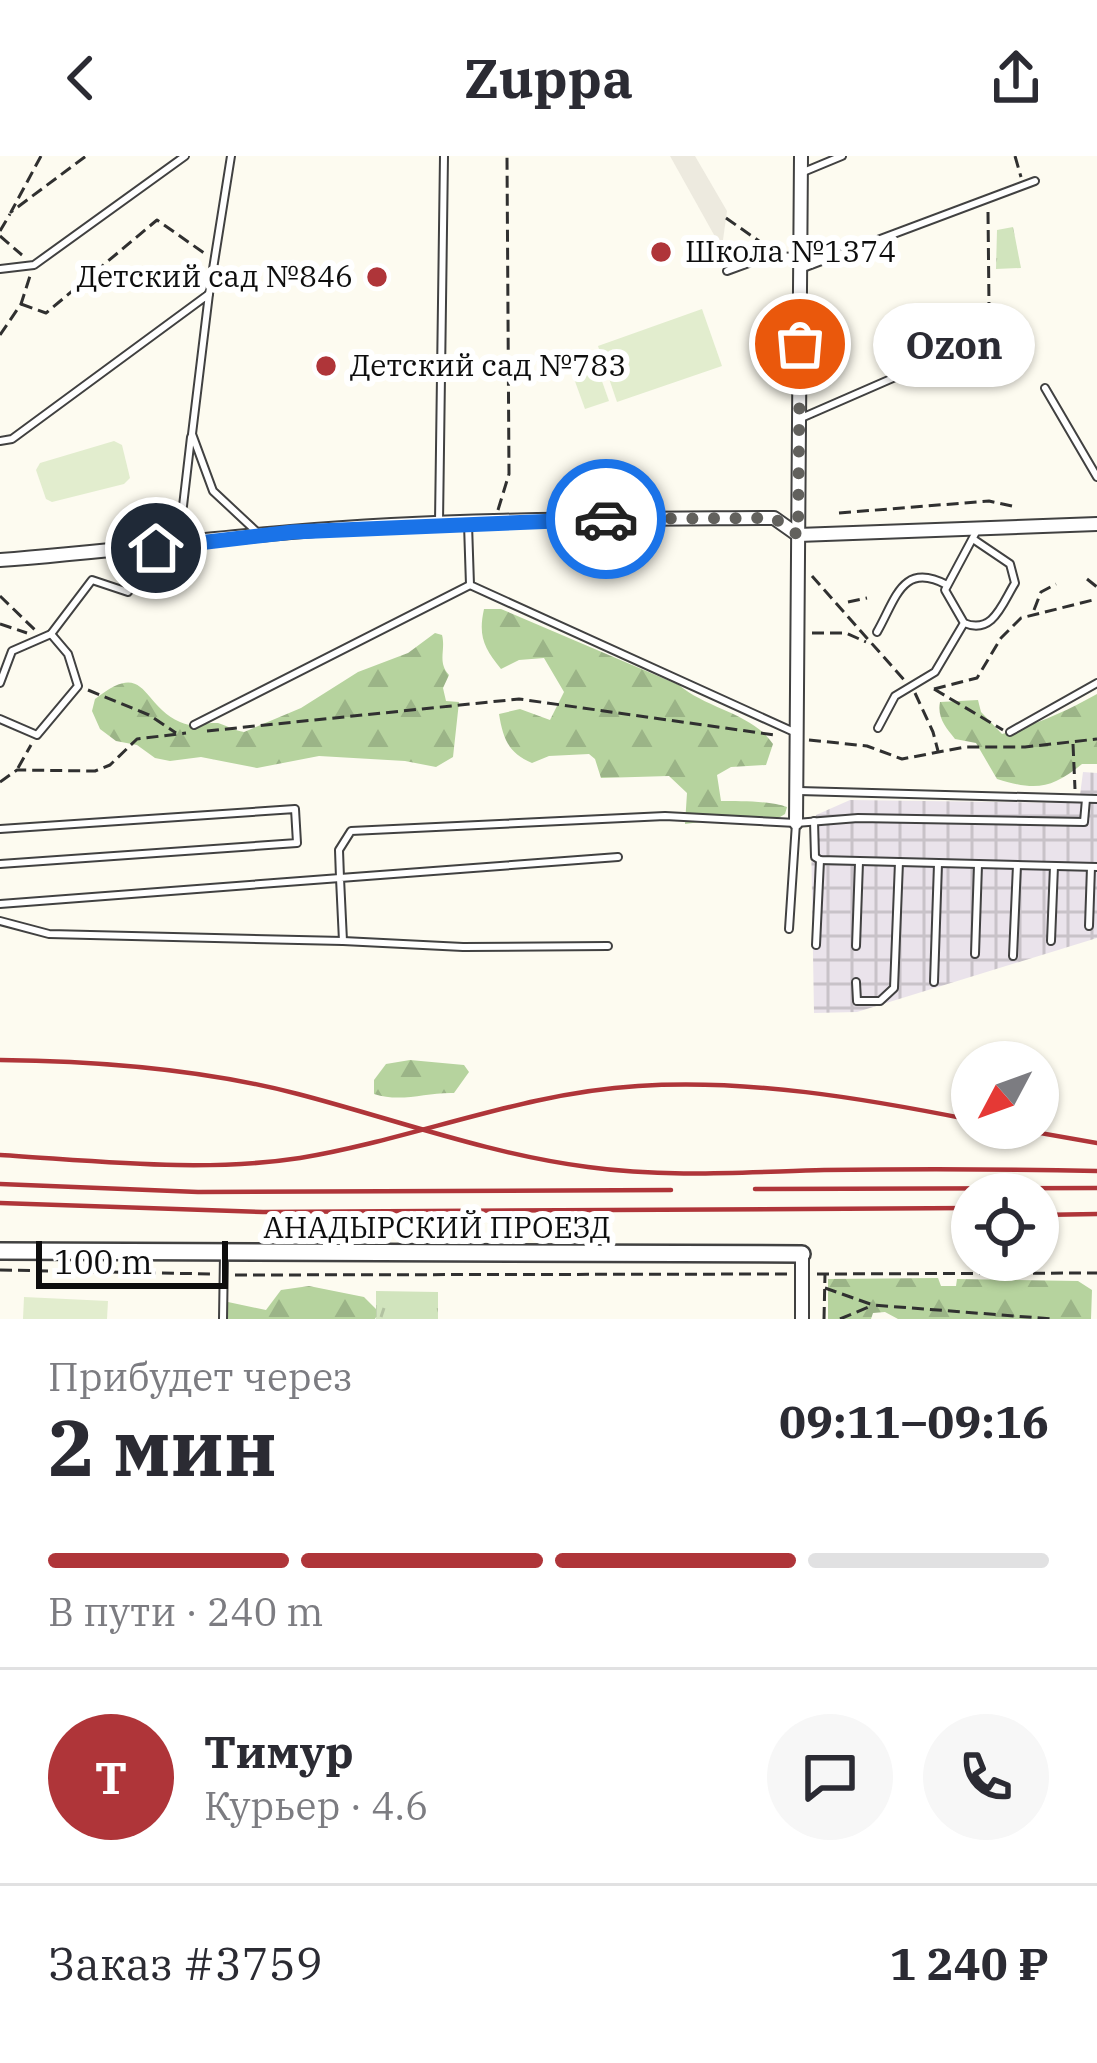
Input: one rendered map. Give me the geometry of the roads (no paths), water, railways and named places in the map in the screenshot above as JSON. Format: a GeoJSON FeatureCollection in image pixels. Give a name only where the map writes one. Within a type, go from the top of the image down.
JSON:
{"type":"FeatureCollection","features":[{"type":"Feature","properties":{"kind":"street"},"geometry":{"type":"LineString","coordinates":[[796,823],[801,156]]}},
{"type":"Feature","properties":{"kind":"street"},"geometry":{"type":"LineString","coordinates":[[0,560],[261,536],[494,523],[774,518],[798,535],[975,534],[1097,524]]}},
{"type":"Feature","properties":{"kind":"street","name":"АНАДЫРСКИЙ ПРОЕЗД"},"geometry":{"type":"LineString","coordinates":[[0,1251],[802,1254]]}},
{"type":"Feature","properties":{"kind":"street"},"geometry":{"type":"LineString","coordinates":[[802,1254],[802,1319]]}},
{"type":"Feature","properties":{"kind":"lane"},"geometry":{"type":"LineString","coordinates":[[0,269],[34,265],[185,156]]}},
{"type":"Feature","properties":{"kind":"lane"},"geometry":{"type":"LineString","coordinates":[[0,682],[12,651],[48,637],[92,580],[128,592],[183,506],[231,156]]}},
{"type":"Feature","properties":{"kind":"lane"},"geometry":{"type":"LineString","coordinates":[[439,526],[444,156]]}},
{"type":"Feature","properties":{"kind":"lane"},"geometry":{"type":"LineString","coordinates":[[801,173],[842,156]]}},
{"type":"Feature","properties":{"kind":"lane"},"geometry":{"type":"LineString","coordinates":[[727,271],[768,256],[800,258],[1035,182]]}},
{"type":"Feature","properties":{"kind":"lane"},"geometry":{"type":"LineString","coordinates":[[0,441],[12,439],[209,294]]}},
{"type":"Feature","properties":{"kind":"lane"},"geometry":{"type":"LineString","coordinates":[[799,419],[970,344]]}},
{"type":"Feature","properties":{"kind":"lane"},"geometry":{"type":"LineString","coordinates":[[1045,388],[1097,477]]}},
{"type":"Feature","properties":{"kind":"lane"},"geometry":{"type":"LineString","coordinates":[[192,434],[213,491],[261,536]]}},
{"type":"Feature","properties":{"kind":"lane"},"geometry":{"type":"LineString","coordinates":[[469,524],[470,585]]}},
{"type":"Feature","properties":{"kind":"lane"},"geometry":{"type":"LineString","coordinates":[[975,534],[1010,565],[1015,583],[993,621],[982,626],[964,622],[949,600],[947,585],[975,534]]}},
{"type":"Feature","properties":{"kind":"lane"},"geometry":{"type":"LineString","coordinates":[[877,632],[911,578],[928,575],[947,585]]}},
{"type":"Feature","properties":{"kind":"lane"},"geometry":{"type":"LineString","coordinates":[[194,725],[470,585]]}},
{"type":"Feature","properties":{"kind":"lane"},"geometry":{"type":"LineString","coordinates":[[470,585],[796,735]]}},
{"type":"Feature","properties":{"kind":"lane"},"geometry":{"type":"LineString","coordinates":[[878,728],[895,696],[935,672],[964,622]]}},
{"type":"Feature","properties":{"kind":"lane"},"geometry":{"type":"LineString","coordinates":[[0,719],[37,735],[78,686],[68,654],[48,637]]}},
{"type":"Feature","properties":{"kind":"lane"},"geometry":{"type":"LineString","coordinates":[[1010,732],[1097,683]]}},
{"type":"Feature","properties":{"kind":"lane"},"geometry":{"type":"LineString","coordinates":[[799,790],[1097,800]]}},
{"type":"Feature","properties":{"kind":"lane"},"geometry":{"type":"LineString","coordinates":[[343,940],[339,850],[351,831],[665,816],[796,823],[858,818],[1084,822],[1086,799]]}},
{"type":"Feature","properties":{"kind":"lane"},"geometry":{"type":"LineString","coordinates":[[0,830],[295,809],[297,843],[0,864]]}},
{"type":"Feature","properties":{"kind":"lane"},"geometry":{"type":"LineString","coordinates":[[814,821],[815,856],[820,860],[1094,867],[1089,926]]}},
{"type":"Feature","properties":{"kind":"lane"},"geometry":{"type":"LineString","coordinates":[[789,929],[796,823]]}},
{"type":"Feature","properties":{"kind":"lane"},"geometry":{"type":"LineString","coordinates":[[0,904],[618,857]]}},
{"type":"Feature","properties":{"kind":"lane"},"geometry":{"type":"LineString","coordinates":[[816,945],[820,860]]}},
{"type":"Feature","properties":{"kind":"lane"},"geometry":{"type":"LineString","coordinates":[[856,946],[859,862]]}},
{"type":"Feature","properties":{"kind":"lane"},"geometry":{"type":"LineString","coordinates":[[856,982],[857,1000],[880,1001],[894,988],[899,862]]}},
{"type":"Feature","properties":{"kind":"lane"},"geometry":{"type":"LineString","coordinates":[[934,982],[938,864]]}},
{"type":"Feature","properties":{"kind":"lane"},"geometry":{"type":"LineString","coordinates":[[975,954],[978,865]]}},
{"type":"Feature","properties":{"kind":"lane"},"geometry":{"type":"LineString","coordinates":[[1013,956],[1017,866]]}},
{"type":"Feature","properties":{"kind":"lane"},"geometry":{"type":"LineString","coordinates":[[1051,941],[1054,866]]}},
{"type":"Feature","properties":{"kind":"lane"},"geometry":{"type":"LineString","coordinates":[[0,921],[49,934],[463,947],[608,946]]}},
{"type":"Feature","properties":{"kind":"lane"},"geometry":{"type":"LineString","coordinates":[[223,1319],[224,1255]]}},
{"type":"Feature","properties":{"kind":"railway"},"geometry":{"type":"LineString","coordinates":[[0,1060],[112,1065],[225,1078],[514,1154],[617,1170],[1097,1171]]}},
{"type":"Feature","properties":{"kind":"railway"},"geometry":{"type":"LineString","coordinates":[[0,1155],[226,1165],[300,1158],[552,1098],[638,1086],[722,1085],[806,1092],[951,1116]]}},
{"type":"Feature","properties":{"kind":"railway"},"geometry":{"type":"LineString","coordinates":[[1059,1136],[1097,1143]]}},
{"type":"Feature","properties":{"kind":"railway"},"geometry":{"type":"LineString","coordinates":[[0,1184],[198,1192],[671,1190]]}},
{"type":"Feature","properties":{"kind":"railway"},"geometry":{"type":"LineString","coordinates":[[755,1189],[1097,1188]]}},
{"type":"Feature","properties":{"kind":"railway"},"geometry":{"type":"LineString","coordinates":[[0,1203],[263,1212],[951,1208]]}},
{"type":"Feature","properties":{"kind":"railway"},"geometry":{"type":"LineString","coordinates":[[1059,1215],[1097,1214]]}},
{"type":"Feature","properties":{"kind":"place","name":"Школа №1374"},"geometry":{"type":"Point","coordinates":[661,252]}},
{"type":"Feature","properties":{"kind":"place","name":"Детский сад №846"},"geometry":{"type":"Point","coordinates":[377,277]}},
{"type":"Feature","properties":{"kind":"place","name":"Ozon"},"geometry":{"type":"Point","coordinates":[800,344]}},
{"type":"Feature","properties":{"kind":"place","name":"Детский сад №783"},"geometry":{"type":"Point","coordinates":[326,366]}}]}
